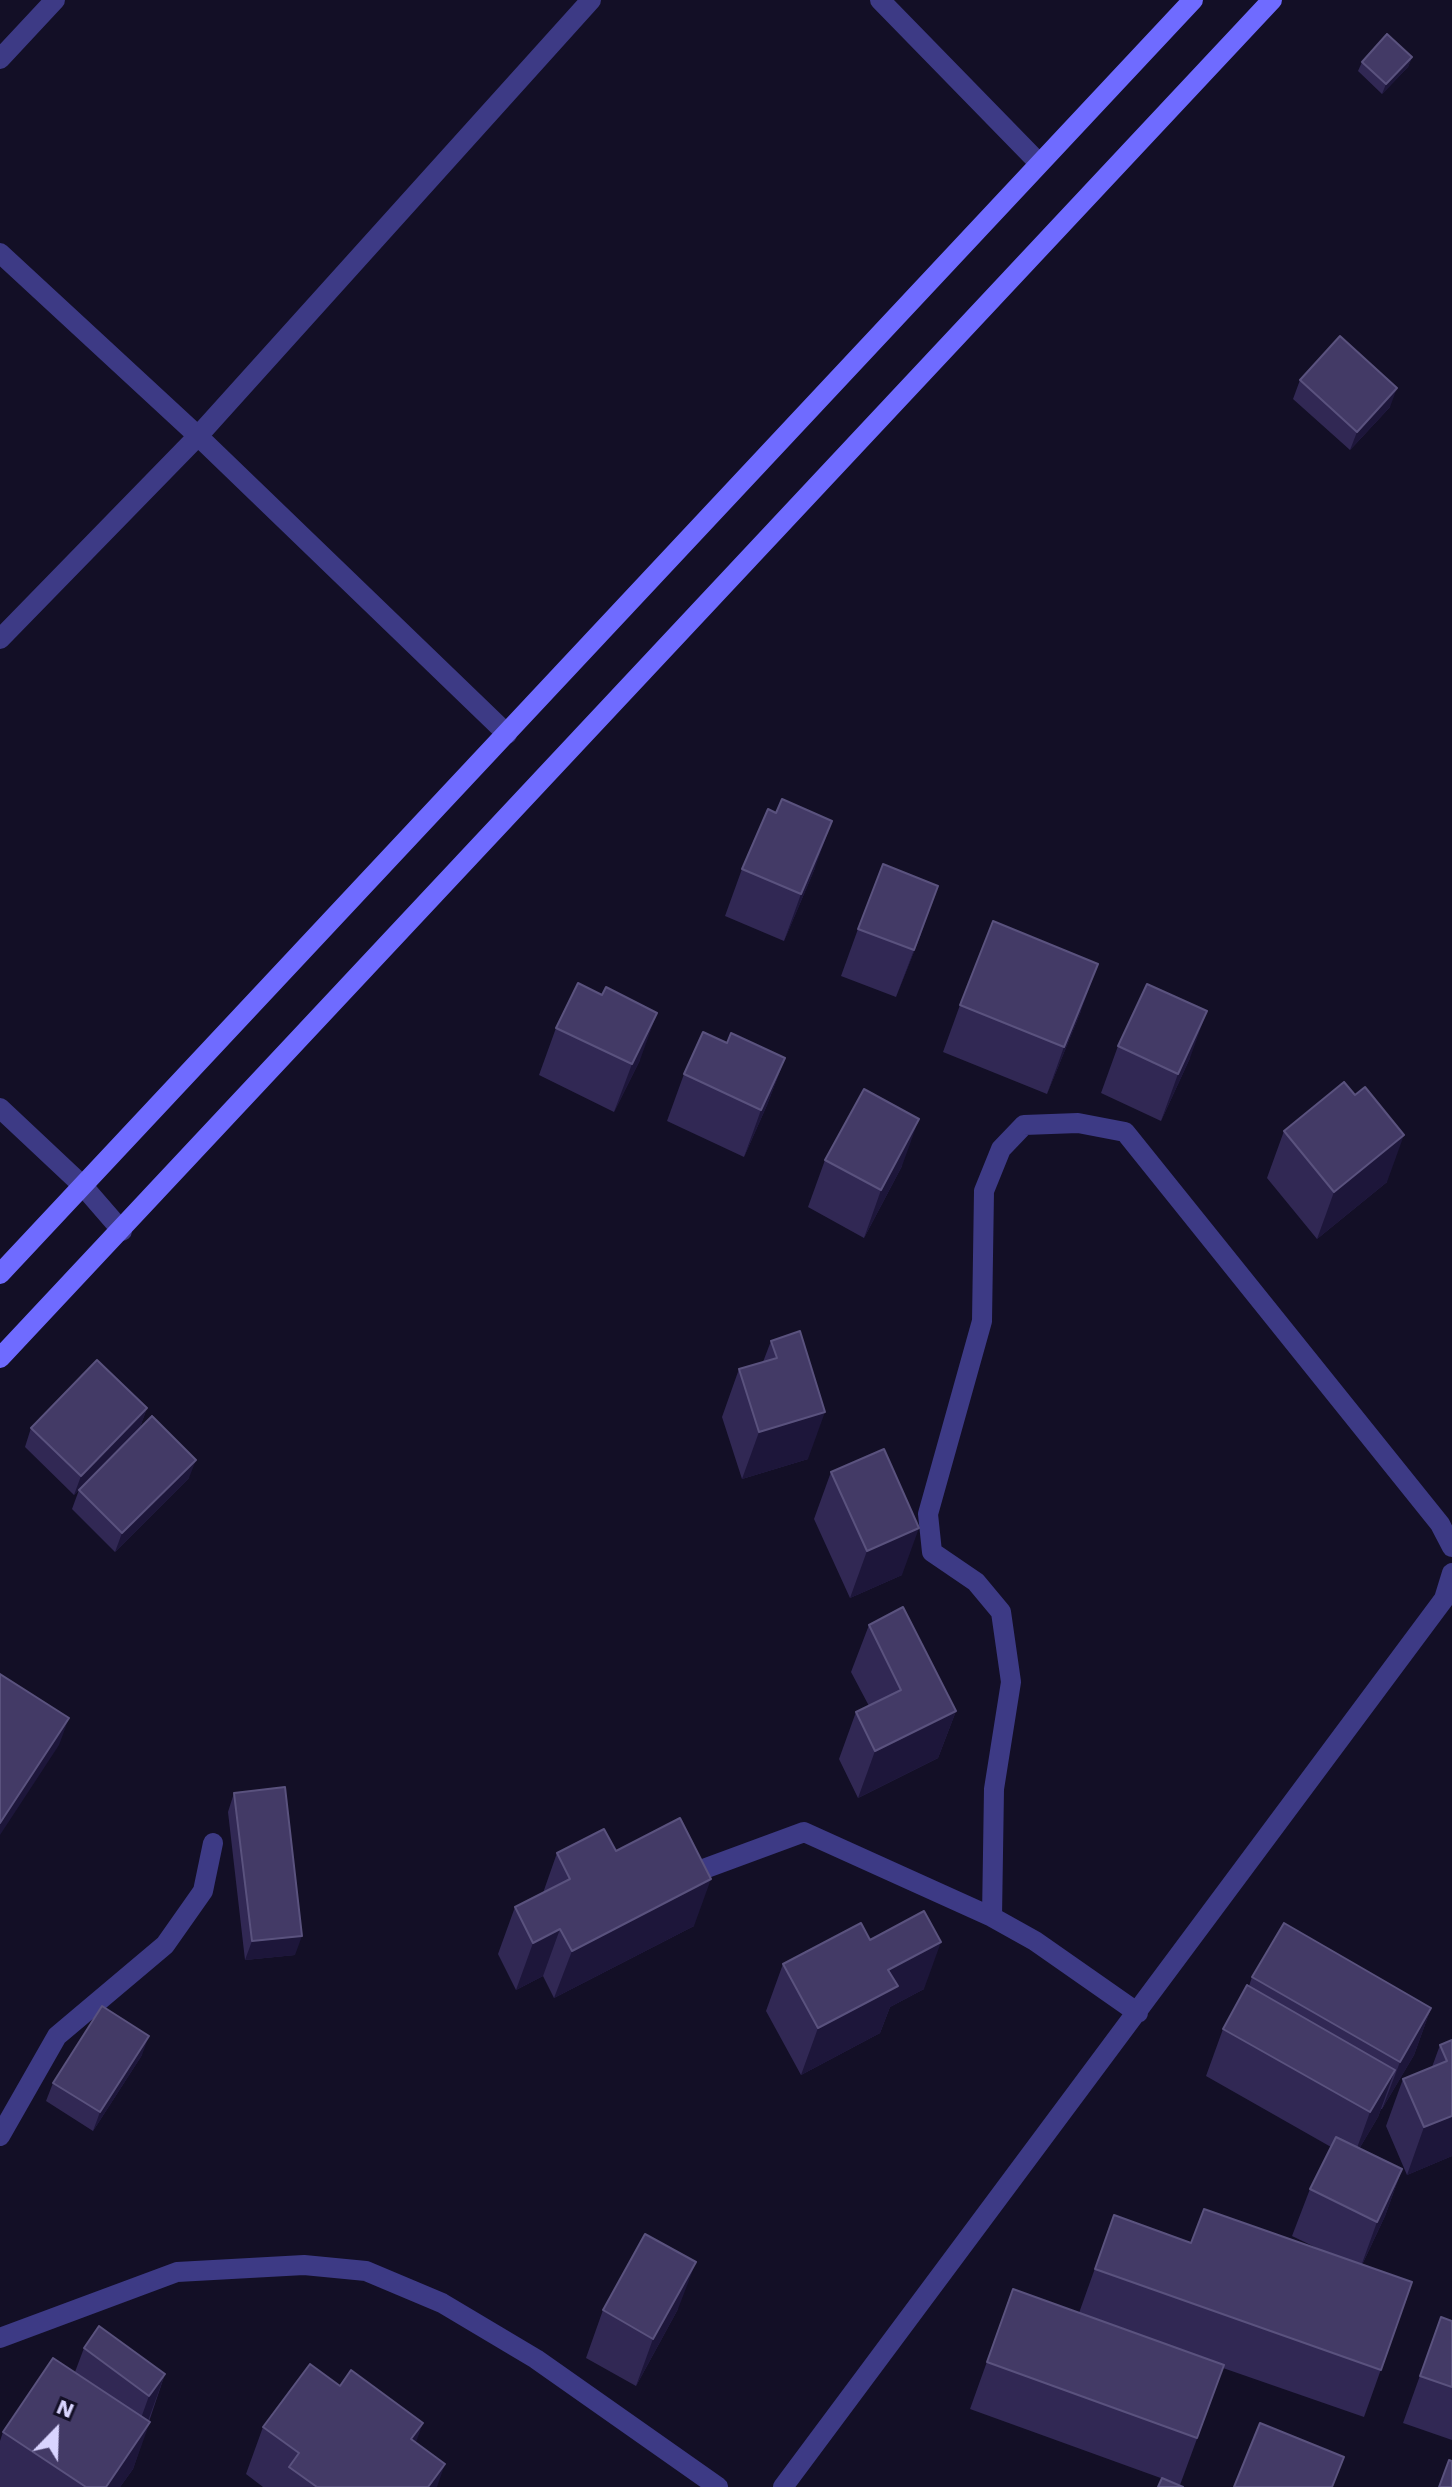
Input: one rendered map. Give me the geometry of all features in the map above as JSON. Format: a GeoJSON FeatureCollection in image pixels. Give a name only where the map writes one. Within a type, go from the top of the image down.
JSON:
{"type":"FeatureCollection","features":[{"type":"Feature","properties":{"kind":"main road"},"geometry":{"type":"LineString","coordinates":[[0,1274],[1193,0]]}},
{"type":"Feature","properties":{"kind":"main road"},"geometry":{"type":"LineString","coordinates":[[0,1358],[1272,0]]}},
{"type":"Feature","properties":{"kind":"street"},"geometry":{"type":"LineString","coordinates":[[0,59],[55,0]]}},
{"type":"Feature","properties":{"kind":"street"},"geometry":{"type":"LineString","coordinates":[[0,639],[198,436],[591,0]]}},
{"type":"Feature","properties":{"kind":"street"},"geometry":{"type":"LineString","coordinates":[[880,0],[1039,163]]}},
{"type":"Feature","properties":{"kind":"street"},"geometry":{"type":"LineString","coordinates":[[0,253],[198,436],[507,734]]}},
{"type":"Feature","properties":{"kind":"street"},"geometry":{"type":"LineString","coordinates":[[0,1108],[83,1186],[122,1231]]}},
{"type":"Feature","properties":{"kind":"street"},"geometry":{"type":"LineString","coordinates":[[992,1917],[994,1789],[1011,1682],[1001,1612],[976,1582],[932,1552],[928,1514],[982,1321],[984,1191],[1001,1149],[1024,1125],[1078,1123],[1125,1132],[1440,1524],[1452,1547]]}},
{"type":"Feature","properties":{"kind":"street"},"geometry":{"type":"LineString","coordinates":[[783,2487],[1444,1599],[1452,1573]]}},
{"type":"Feature","properties":{"kind":"street"},"geometry":{"type":"LineString","coordinates":[[682,1877],[804,1832],[855,1852],[992,1917],[1035,1941],[1138,2013]]}},
{"type":"Feature","properties":{"kind":"street"},"geometry":{"type":"LineString","coordinates":[[0,2136],[57,2036],[165,1945],[203,1891],[213,1843]]}},
{"type":"Feature","properties":{"kind":"street"},"geometry":{"type":"LineString","coordinates":[[0,2338],[177,2272],[304,2265],[366,2271],[442,2303],[536,2359],[718,2487]]}},
{"type":"Feature","properties":{"kind":"building"},"geometry":{"type":"Polygon","coordinates":[[[1387,34],[1412,57],[1386,84],[1362,62],[1387,34]]]}},
{"type":"Feature","properties":{"kind":"building"},"geometry":{"type":"Polygon","coordinates":[[[1340,336],[1397,388],[1357,432],[1300,380],[1340,336]]]}},
{"type":"Feature","properties":{"kind":"building"},"geometry":{"type":"Polygon","coordinates":[[[782,799],[832,821],[801,894],[742,869],[768,809],[776,813],[782,799]]]}},
{"type":"Feature","properties":{"kind":"building"},"geometry":{"type":"Polygon","coordinates":[[[883,864],[938,886],[914,950],[858,929],[883,864]]]}},
{"type":"Feature","properties":{"kind":"building"},"geometry":{"type":"Polygon","coordinates":[[[993,921],[1098,964],[1064,1047],[960,1005],[993,921]]]}},
{"type":"Feature","properties":{"kind":"building"},"geometry":{"type":"Polygon","coordinates":[[[578,983],[602,995],[606,987],[657,1013],[632,1064],[556,1028],[578,983]]]}},
{"type":"Feature","properties":{"kind":"building"},"geometry":{"type":"Polygon","coordinates":[[[1147,984],[1207,1011],[1178,1074],[1118,1046],[1147,984]]]}},
{"type":"Feature","properties":{"kind":"building"},"geometry":{"type":"Polygon","coordinates":[[[703,1032],[727,1043],[731,1033],[785,1058],[761,1110],[684,1074],[703,1032]]]}},
{"type":"Feature","properties":{"kind":"building"},"geometry":{"type":"Polygon","coordinates":[[[1344,1082],[1355,1095],[1365,1087],[1404,1135],[1334,1192],[1284,1131],[1344,1082]]]}},
{"type":"Feature","properties":{"kind":"building"},"geometry":{"type":"Polygon","coordinates":[[[864,1089],[919,1119],[881,1190],[825,1160],[864,1089]]]}},
{"type":"Feature","properties":{"kind":"building"},"geometry":{"type":"Polygon","coordinates":[[[800,1331],[825,1412],[759,1432],[739,1369],[777,1358],[771,1341],[800,1331]]]}},
{"type":"Feature","properties":{"kind":"building"},"geometry":{"type":"Polygon","coordinates":[[[97,1360],[147,1408],[81,1476],[31,1428],[97,1360]]]}},
{"type":"Feature","properties":{"kind":"building"},"geometry":{"type":"Polygon","coordinates":[[[152,1416],[196,1460],[122,1533],[79,1490],[152,1416]]]}},
{"type":"Feature","properties":{"kind":"building"},"geometry":{"type":"Polygon","coordinates":[[[884,1449],[919,1528],[867,1551],[831,1472],[884,1449]]]}},
{"type":"Feature","properties":{"kind":"building"},"geometry":{"type":"Polygon","coordinates":[[[903,1607],[956,1711],[875,1751],[856,1712],[901,1690],[869,1625],[903,1607]]]}},
{"type":"Feature","properties":{"kind":"building"},"geometry":{"type":"Polygon","coordinates":[[[0,1674],[69,1718],[0,1823],[0,1674]]]}},
{"type":"Feature","properties":{"kind":"building"},"geometry":{"type":"Polygon","coordinates":[[[285,1787],[302,1936],[252,1941],[234,1793],[285,1787]]]}},
{"type":"Feature","properties":{"kind":"building"},"geometry":{"type":"Polygon","coordinates":[[[680,1818],[711,1879],[572,1951],[560,1929],[533,1943],[515,1907],[570,1879],[557,1853],[604,1829],[616,1851],[680,1818]]]}},
{"type":"Feature","properties":{"kind":"building"},"geometry":{"type":"Polygon","coordinates":[[[924,1911],[941,1942],[888,1970],[898,1986],[818,2028],[783,1964],[861,1923],[870,1940],[924,1911]]]}},
{"type":"Feature","properties":{"kind":"building"},"geometry":{"type":"Polygon","coordinates":[[[1284,1923],[1431,2008],[1400,2062],[1252,1977],[1284,1923]]]}},
{"type":"Feature","properties":{"kind":"building"},"geometry":{"type":"Polygon","coordinates":[[[1247,1985],[1395,2070],[1370,2112],[1223,2029],[1247,1985]]]}},
{"type":"Feature","properties":{"kind":"building"},"geometry":{"type":"Polygon","coordinates":[[[102,2006],[149,2036],[100,2112],[53,2083],[102,2006]]]}},
{"type":"Feature","properties":{"kind":"building"},"geometry":{"type":"Polygon","coordinates":[[[1452,2040],[1452,2116],[1424,2127],[1403,2079],[1447,2061],[1440,2045],[1452,2040]]]}},
{"type":"Feature","properties":{"kind":"building"},"geometry":{"type":"Polygon","coordinates":[[[1336,2137],[1402,2169],[1377,2222],[1310,2189],[1336,2137]]]}},
{"type":"Feature","properties":{"kind":"building"},"geometry":{"type":"Polygon","coordinates":[[[1204,2209],[1412,2282],[1381,2370],[1095,2269],[1114,2215],[1191,2243],[1204,2209]]]}},
{"type":"Feature","properties":{"kind":"building"},"geometry":{"type":"Polygon","coordinates":[[[645,2234],[696,2262],[653,2339],[603,2310],[645,2234]]]}},
{"type":"Feature","properties":{"kind":"building"},"geometry":{"type":"Polygon","coordinates":[[[1013,2289],[1224,2365],[1197,2438],[987,2362],[1013,2289]]]}},
{"type":"Feature","properties":{"kind":"building"},"geometry":{"type":"Polygon","coordinates":[[[1441,2317],[1452,2321],[1452,2387],[1420,2376],[1441,2317]]]}},
{"type":"Feature","properties":{"kind":"building"},"geometry":{"type":"Polygon","coordinates":[[[99,2326],[165,2374],[149,2396],[84,2348],[99,2326]]]}},
{"type":"Feature","properties":{"kind":"building"},"geometry":{"type":"Polygon","coordinates":[[[53,2358],[150,2422],[106,2487],[86,2487],[3,2432],[53,2358]]]}},
{"type":"Feature","properties":{"kind":"building"},"geometry":{"type":"Polygon","coordinates":[[[310,2364],[340,2386],[351,2370],[423,2423],[411,2439],[445,2464],[428,2487],[317,2487],[289,2467],[299,2453],[263,2427],[310,2364]]]}},
{"type":"Feature","properties":{"kind":"building"},"geometry":{"type":"Polygon","coordinates":[[[1260,2423],[1344,2457],[1332,2487],[1234,2487],[1260,2423]]]}},
{"type":"Feature","properties":{"kind":"building"},"geometry":{"type":"Polygon","coordinates":[[[1449,2460],[1452,2461],[1452,2487],[1439,2487],[1449,2460]]]}},
{"type":"Feature","properties":{"kind":"building"},"geometry":{"type":"Polygon","coordinates":[[[1162,2478],[1183,2487],[1158,2487],[1162,2478]]]}}]}
